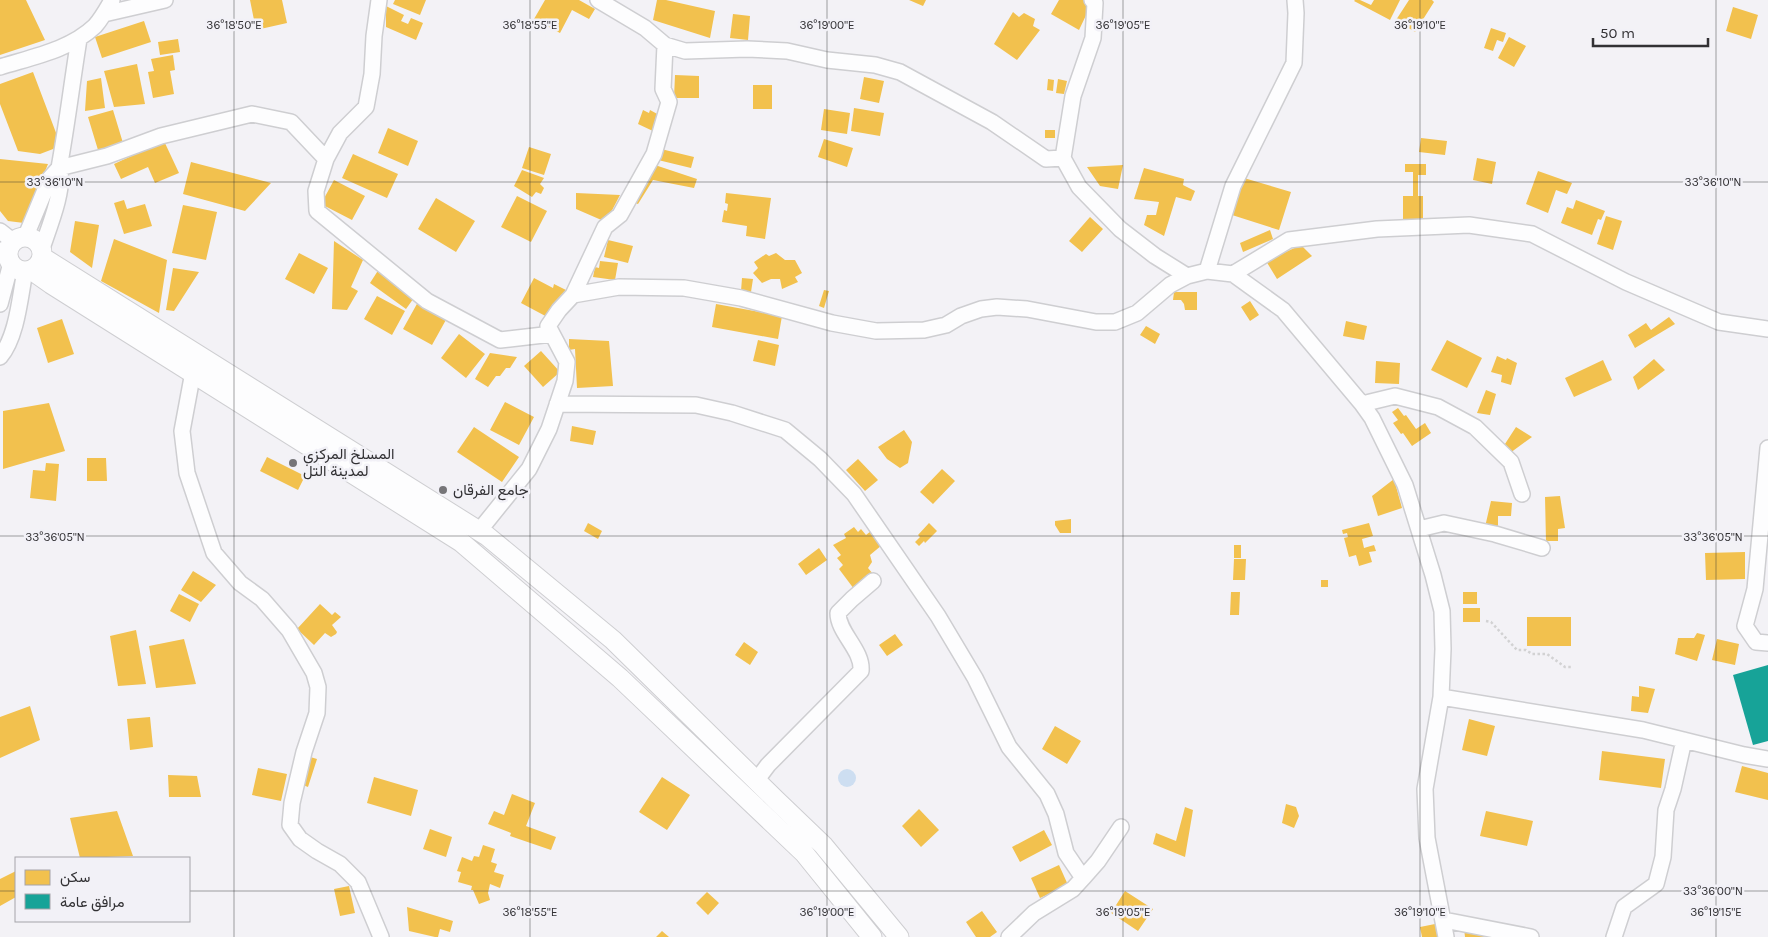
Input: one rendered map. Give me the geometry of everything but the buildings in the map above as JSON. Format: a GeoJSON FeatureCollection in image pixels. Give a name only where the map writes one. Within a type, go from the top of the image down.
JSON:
{"type":"FeatureCollection","features":[{"type":"Feature","properties":{"kind":"main road"},"geometry":{"type":"LineString","coordinates":[[20,253],[51,284],[461,542],[620,678],[797,847],[872,937]]}},
{"type":"Feature","properties":{"kind":"main road"},"geometry":{"type":"LineString","coordinates":[[20,253],[487,536],[613,640],[823,845],[899,937]]}},
{"type":"Feature","properties":{"kind":"street"},"geometry":{"type":"LineString","coordinates":[[0,67],[44,54],[63,47],[79,38],[95,25],[112,0]]}},
{"type":"Feature","properties":{"kind":"street"},"geometry":{"type":"LineString","coordinates":[[104,14],[165,0]]}},
{"type":"Feature","properties":{"kind":"street"},"geometry":{"type":"LineString","coordinates":[[379,0],[374,36],[372,74],[366,107],[340,133],[326,160],[316,191],[317,211],[427,301],[500,340],[552,334]]}},
{"type":"Feature","properties":{"kind":"street"},"geometry":{"type":"LineString","coordinates":[[598,0],[645,28],[665,45],[686,51],[747,49],[787,51],[828,60],[876,64],[900,72],[992,122],[1046,159],[1063,158]]}},
{"type":"Feature","properties":{"kind":"street"},"geometry":{"type":"LineString","coordinates":[[1092,0],[1095,3],[1094,38],[1073,96],[1063,158],[1079,187],[1120,229],[1155,256],[1186,276]]}},
{"type":"Feature","properties":{"kind":"street"},"geometry":{"type":"LineString","coordinates":[[1207,271],[1233,186],[1294,63],[1295,0]]}},
{"type":"Feature","properties":{"kind":"street"},"geometry":{"type":"LineString","coordinates":[[0,357],[7,348],[12,334],[20,253],[59,191],[61,174],[59,168],[69,115],[70,90],[79,38]]}},
{"type":"Feature","properties":{"kind":"street"},"geometry":{"type":"LineString","coordinates":[[479,531],[529,469],[549,429],[565,381],[567,362],[548,326],[573,295],[605,227],[620,215],[654,154],[669,102],[663,89],[665,45]]}},
{"type":"Feature","properties":{"kind":"street"},"geometry":{"type":"LineString","coordinates":[[0,304],[50,178],[59,168],[107,156],[161,136],[252,114],[291,122],[326,160]]}},
{"type":"Feature","properties":{"kind":"street"},"geometry":{"type":"LineString","coordinates":[[1233,274],[1289,240],[1377,229],[1469,225],[1532,234],[1626,282],[1719,322],[1768,329]]}},
{"type":"Feature","properties":{"kind":"street"},"geometry":{"type":"LineString","coordinates":[[573,295],[619,287],[684,288],[741,298],[832,323],[876,331],[900,331],[924,330],[946,324],[961,316],[997,307],[1028,309],[1096,322],[1115,322],[1137,313],[1170,286],[1186,276],[1207,271],[1233,274],[1283,310],[1372,418],[1405,485],[1442,611],[1441,697],[1425,789],[1427,838],[1446,937]]}},
{"type":"Feature","properties":{"kind":"street"},"geometry":{"type":"LineString","coordinates":[[193,372],[182,431],[187,473],[214,553],[240,583],[262,599],[290,630],[314,673],[318,687],[317,713],[304,752],[292,803],[290,825],[300,839],[340,864],[358,882],[380,937]]}},
{"type":"Feature","properties":{"kind":"street"},"geometry":{"type":"LineString","coordinates":[[1362,404],[1395,396],[1438,407],[1475,427],[1511,462],[1522,494]]}},
{"type":"Feature","properties":{"kind":"street"},"geometry":{"type":"LineString","coordinates":[[557,404],[696,405],[732,413],[784,430],[820,459],[854,494],[938,616],[980,686],[1009,747],[1047,794],[1056,814],[1066,853],[1083,878]]}},
{"type":"Feature","properties":{"kind":"street"},"geometry":{"type":"LineString","coordinates":[[1768,448],[1756,588],[1745,626],[1756,642],[1768,643]]}},
{"type":"Feature","properties":{"kind":"street"},"geometry":{"type":"LineString","coordinates":[[1419,529],[1444,524],[1495,534],[1542,548]]}},
{"type":"Feature","properties":{"kind":"street"},"geometry":{"type":"LineString","coordinates":[[756,781],[768,765],[799,732],[861,671],[861,666],[854,650],[838,620],[838,612],[873,581]]}},
{"type":"Feature","properties":{"kind":"street"},"geometry":{"type":"LineString","coordinates":[[1441,697],[1643,730],[1744,755],[1768,759]]}},
{"type":"Feature","properties":{"kind":"street"},"geometry":{"type":"LineString","coordinates":[[1614,937],[1624,908],[1656,884],[1663,858],[1666,810],[1674,789],[1684,740]]}},
{"type":"Feature","properties":{"kind":"street"},"geometry":{"type":"LineString","coordinates":[[1009,937],[1034,913],[1073,889],[1098,861],[1121,827]]}},
{"type":"Feature","properties":{"kind":"street"},"geometry":{"type":"LineString","coordinates":[[1444,920],[1531,937]]}},
{"type":"Feature","properties":{"kind":"path"},"geometry":{"type":"LineString","coordinates":[[1486,621],[1491,622],[1517,650],[1526,650],[1532,654],[1547,654],[1565,667],[1573,667]]}},
{"type":"Feature","properties":{"kind":"water"},"geometry":{"type":"Polygon","coordinates":[[[847,769],[853,772],[856,778],[853,784],[847,787],[841,784],[838,778],[841,772],[847,769]]]}},
{"type":"Feature","properties":{"kind":"place","name":"المسلخ المركزي لمدينة التل"},"geometry":{"type":"Point","coordinates":[293,463]}},
{"type":"Feature","properties":{"kind":"place","name":"جامع الفرقان"},"geometry":{"type":"Point","coordinates":[443,490]}}]}
